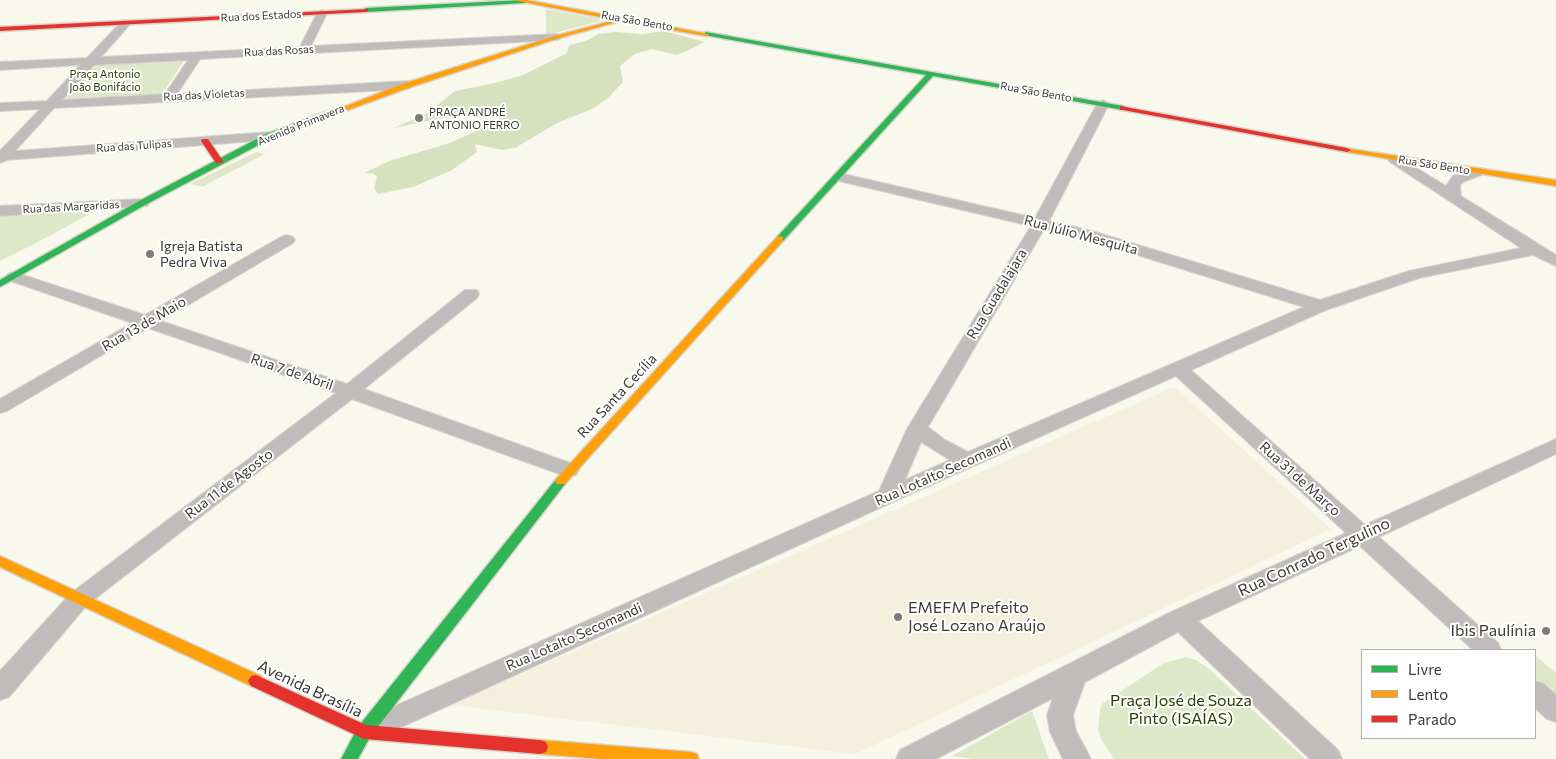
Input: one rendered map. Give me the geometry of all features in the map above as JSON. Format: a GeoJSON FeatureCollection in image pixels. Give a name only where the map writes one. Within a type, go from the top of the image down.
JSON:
{"type":"FeatureCollection","features":[{"type":"Feature","properties":{"kind":"street"},"geometry":{"type":"LineString","coordinates":[[455,6],[472,0]]}},
{"type":"Feature","properties":{"kind":"street","name":"Rua dos Estados"},"geometry":{"type":"LineString","coordinates":[[0,29],[455,6],[519,1]]}},
{"type":"Feature","properties":{"kind":"street","name":"Rua São Bento"},"geometry":{"type":"LineString","coordinates":[[519,1],[1103,104],[1395,158],[1556,183]]}},
{"type":"Feature","properties":{"kind":"street"},"geometry":{"type":"LineString","coordinates":[[304,50],[322,13]]}},
{"type":"Feature","properties":{"kind":"street","name":"Avenida Primavera"},"geometry":{"type":"LineString","coordinates":[[7,280],[142,203],[269,136],[408,85],[558,37],[626,19]]}},
{"type":"Feature","properties":{"kind":"street"},"geometry":{"type":"LineString","coordinates":[[1,157],[126,23]]}},
{"type":"Feature","properties":{"kind":"street","name":"Rua das Rosas"},"geometry":{"type":"LineString","coordinates":[[0,66],[558,37]]}},
{"type":"Feature","properties":{"kind":"street"},"geometry":{"type":"LineString","coordinates":[[484,40],[501,55]]}},
{"type":"Feature","properties":{"kind":"street"},"geometry":{"type":"LineString","coordinates":[[169,97],[197,56]]}},
{"type":"Feature","properties":{"kind":"street","name":"Rua Santa Cecília"},"geometry":{"type":"LineString","coordinates":[[349,759],[364,732],[569,470],[931,74]]}},
{"type":"Feature","properties":{"kind":"street","name":"Rua das Violetas"},"geometry":{"type":"LineString","coordinates":[[0,107],[408,85]]}},
{"type":"Feature","properties":{"kind":"street"},"geometry":{"type":"LineString","coordinates":[[340,88],[352,104]]}},
{"type":"Feature","properties":{"kind":"street","name":"Rua Guadalajara"},"geometry":{"type":"LineString","coordinates":[[887,496],[917,429],[1040,223],[1103,104]]}},
{"type":"Feature","properties":{"kind":"street","name":"Rua das Tulipas"},"geometry":{"type":"LineString","coordinates":[[1,157],[269,136]]}},
{"type":"Feature","properties":{"kind":"street"},"geometry":{"type":"LineString","coordinates":[[205,141],[219,161]]}},
{"type":"Feature","properties":{"kind":"street"},"geometry":{"type":"LineString","coordinates":[[1395,158],[1535,250],[1556,261]]}},
{"type":"Feature","properties":{"kind":"street"},"geometry":{"type":"LineString","coordinates":[[1454,197],[1453,185],[1458,179],[1476,172]]}},
{"type":"Feature","properties":{"kind":"street","name":"Rua Júlio Mesquita"},"geometry":{"type":"LineString","coordinates":[[839,176],[1087,234],[1320,306]]}},
{"type":"Feature","properties":{"kind":"street","name":"Rua das Margaridas"},"geometry":{"type":"LineString","coordinates":[[0,211],[142,203]]}},
{"type":"Feature","properties":{"kind":"street","name":"Rua 13 de Maio"},"geometry":{"type":"LineString","coordinates":[[0,406],[147,323],[287,240]]}},
{"type":"Feature","properties":{"kind":"street","name":"Rua Lotalto Secomandi"},"geometry":{"type":"LineString","coordinates":[[364,732],[887,496],[1320,306],[1415,274],[1535,250]]}},
{"type":"Feature","properties":{"kind":"street","name":"Rua 7 de Abril"},"geometry":{"type":"LineString","coordinates":[[7,280],[147,323],[350,391],[569,470]]}},
{"type":"Feature","properties":{"kind":"street","name":"Rua 11 de Agosto"},"geometry":{"type":"LineString","coordinates":[[0,689],[79,599],[350,391],[471,294]]}},
{"type":"Feature","properties":{"kind":"street","name":"Rua 31 de Março"},"geometry":{"type":"LineString","coordinates":[[1178,368],[1488,649]]}},
{"type":"Feature","properties":{"kind":"street"},"geometry":{"type":"LineString","coordinates":[[917,429],[938,445],[967,462]]}},
{"type":"Feature","properties":{"kind":"street","name":"Rua Conrado Tergulino"},"geometry":{"type":"LineString","coordinates":[[910,759],[1180,619],[1556,446]]}},
{"type":"Feature","properties":{"kind":"street","name":"Avenida Brasília"},"geometry":{"type":"LineString","coordinates":[[0,561],[364,732],[691,759]]}},
{"type":"Feature","properties":{"kind":"street"},"geometry":{"type":"LineString","coordinates":[[1180,619],[1328,759]]}},
{"type":"Feature","properties":{"kind":"street"},"geometry":{"type":"LineString","coordinates":[[1075,675],[1060,716],[1062,732],[1077,759]]}},
{"type":"Feature","properties":{"kind":"street"},"geometry":{"type":"LineString","coordinates":[[1536,693],[1556,711]]}},
{"type":"Feature","properties":{"kind":"shaded area","name":"EMEFM Prefeito José Lozano Araújo"},"geometry":{"type":"Polygon","coordinates":[[[1174,387],[1331,529],[855,754],[451,705],[1174,387]]]}},
{"type":"Feature","properties":{"kind":"green space"},"geometry":{"type":"Polygon","coordinates":[[[546,9],[601,19],[601,21],[546,35],[546,9]]]}},
{"type":"Feature","properties":{"kind":"green space"},"geometry":{"type":"Polygon","coordinates":[[[665,31],[704,42],[676,55],[652,49],[635,54],[620,66],[623,82],[607,99],[592,109],[557,123],[515,148],[502,150],[475,144],[477,152],[452,170],[413,187],[378,194],[374,189],[377,177],[374,174],[364,173],[389,161],[447,144],[498,122],[500,111],[479,110],[394,128],[426,114],[455,91],[523,75],[567,53],[569,45],[586,41],[598,34],[615,32],[643,34],[665,31]]]}},
{"type":"Feature","properties":{"kind":"green space","name":"Praça Antonio João Bonifácio"},"geometry":{"type":"Polygon","coordinates":[[[185,59],[162,94],[64,99],[97,64],[185,59]]]}},
{"type":"Feature","properties":{"kind":"green space"},"geometry":{"type":"Polygon","coordinates":[[[256,152],[265,154],[202,187],[190,184],[256,152]]]}},
{"type":"Feature","properties":{"kind":"green space"},"geometry":{"type":"Polygon","coordinates":[[[99,209],[36,243],[0,261],[0,216],[99,209]]]}},
{"type":"Feature","properties":{"kind":"green space"},"geometry":{"type":"Polygon","coordinates":[[[1536,656],[1556,673],[1556,708],[1536,690],[1536,656]]]}},
{"type":"Feature","properties":{"kind":"green space","name":"Praça José de Souza Pinto (ISAÍAS)"},"geometry":{"type":"Polygon","coordinates":[[[1186,657],[1196,660],[1207,667],[1305,759],[1114,759],[1101,739],[1098,729],[1100,710],[1103,703],[1164,663],[1186,657]]]}},
{"type":"Feature","properties":{"kind":"green space"},"geometry":{"type":"Polygon","coordinates":[[[1032,711],[1049,759],[975,759],[952,756],[1032,711]]]}},
{"type":"Feature","properties":{"kind":"traffic: fast"},"geometry":{"type":"LineString","coordinates":[[366,10],[523,2]]}},
{"type":"Feature","properties":{"kind":"traffic: fast"},"geometry":{"type":"LineString","coordinates":[[706,34],[1123,108]]}},
{"type":"Feature","properties":{"kind":"traffic: fast"},"geometry":{"type":"LineString","coordinates":[[780,239],[931,74]]}},
{"type":"Feature","properties":{"kind":"traffic: fast"},"geometry":{"type":"LineString","coordinates":[[0,284],[142,203],[269,136],[345,108]]}},
{"type":"Feature","properties":{"kind":"traffic: fast"},"geometry":{"type":"LineString","coordinates":[[349,759],[364,732],[561,481]]}},
{"type":"Feature","properties":{"kind":"traffic: slow"},"geometry":{"type":"LineString","coordinates":[[516,0],[706,34]]}},
{"type":"Feature","properties":{"kind":"traffic: slow"},"geometry":{"type":"LineString","coordinates":[[345,108],[408,85],[557,37],[618,21]]}},
{"type":"Feature","properties":{"kind":"traffic: slow"},"geometry":{"type":"LineString","coordinates":[[1347,150],[1556,183]]}},
{"type":"Feature","properties":{"kind":"traffic: slow"},"geometry":{"type":"LineString","coordinates":[[561,481],[780,239]]}},
{"type":"Feature","properties":{"kind":"traffic: slow"},"geometry":{"type":"LineString","coordinates":[[0,561],[256,681]]}},
{"type":"Feature","properties":{"kind":"traffic: slow"},"geometry":{"type":"LineString","coordinates":[[540,747],[691,759]]}},
{"type":"Feature","properties":{"kind":"traffic: jam"},"geometry":{"type":"LineString","coordinates":[[0,29],[366,10]]}},
{"type":"Feature","properties":{"kind":"traffic: jam"},"geometry":{"type":"LineString","coordinates":[[1123,108],[1347,150]]}},
{"type":"Feature","properties":{"kind":"traffic: jam"},"geometry":{"type":"LineString","coordinates":[[205,141],[219,161]]}},
{"type":"Feature","properties":{"kind":"traffic: jam"},"geometry":{"type":"LineString","coordinates":[[256,681],[364,732],[540,747]]}},
{"type":"Feature","properties":{"kind":"place","name":"PRAÇA ANDRÉ ANTONIO FERRO"},"geometry":{"type":"Point","coordinates":[419,118]}},
{"type":"Feature","properties":{"kind":"place","name":"Igreja Batista Pedra Viva"},"geometry":{"type":"Point","coordinates":[150,254]}},
{"type":"Feature","properties":{"kind":"place","name":"EMEFM Prefeito José Lozano Araújo"},"geometry":{"type":"Point","coordinates":[898,617]}},
{"type":"Feature","properties":{"kind":"place","name":"Ibis Paulínia"},"geometry":{"type":"Point","coordinates":[1546,631]}}]}
